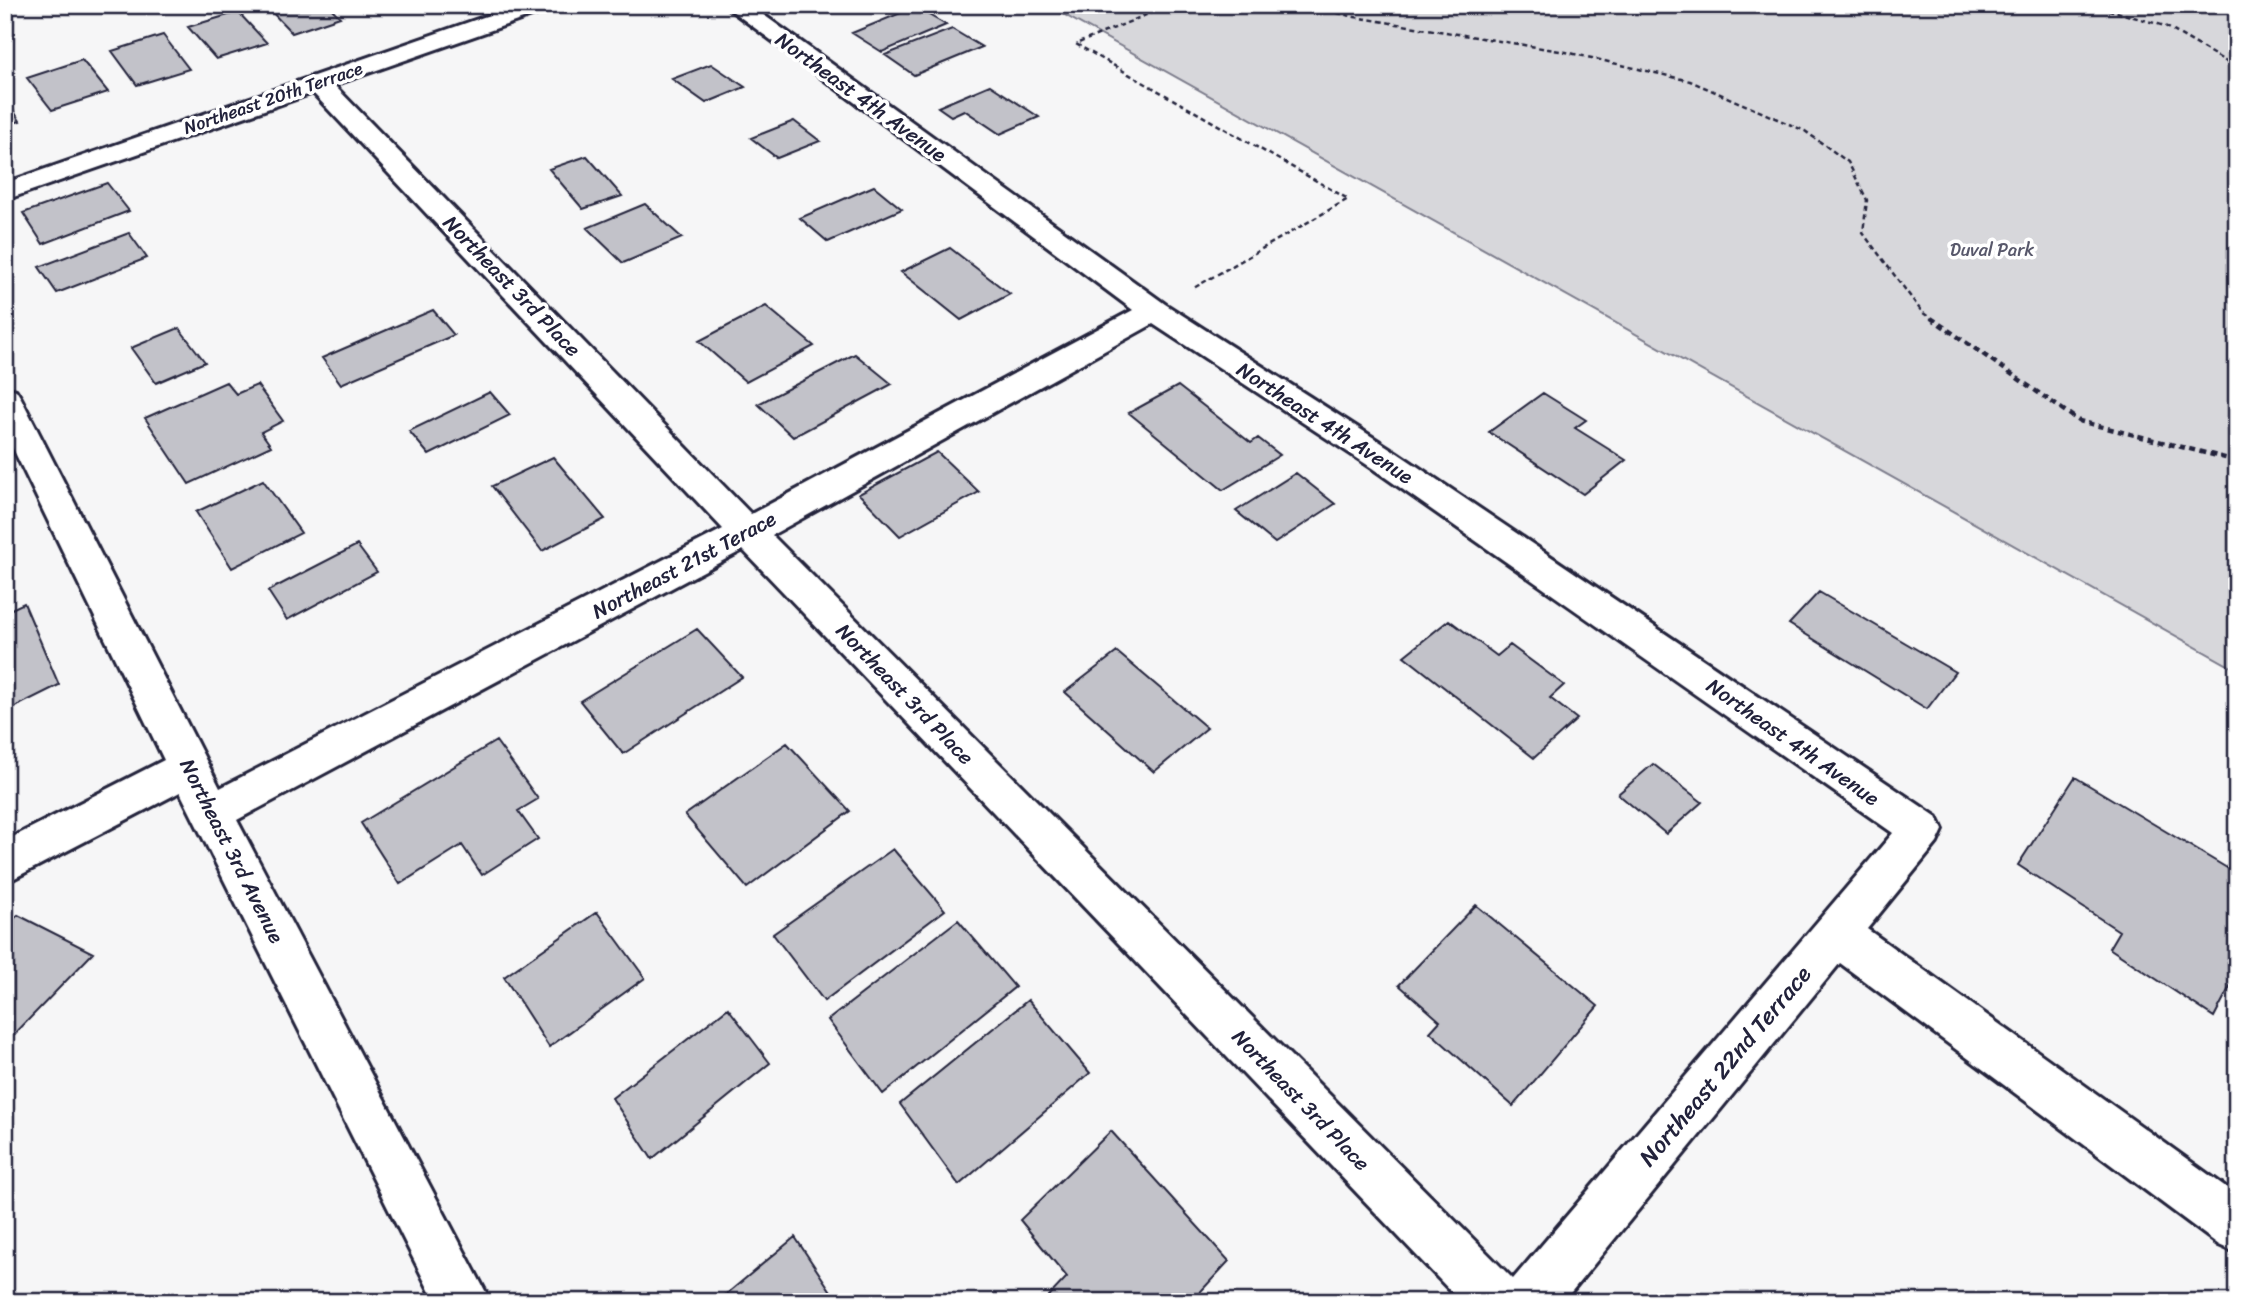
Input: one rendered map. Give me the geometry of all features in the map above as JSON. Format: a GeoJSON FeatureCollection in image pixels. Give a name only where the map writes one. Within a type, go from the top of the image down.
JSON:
{"type":"FeatureCollection","features":[{"type":"Feature","properties":{"kind":"street","name":"Northeast 20th Terrace"},"geometry":{"type":"LineString","coordinates":[[5,192],[541,5]]}},
{"type":"Feature","properties":{"kind":"street","name":"Northeast 4th Avenue"},"geometry":{"type":"LineString","coordinates":[[735,5],[1154,311],[1384,460],[1922,830]]}},
{"type":"Feature","properties":{"kind":"street","name":"Northeast 3rd Place"},"geometry":{"type":"LineString","coordinates":[[317,82],[747,532],[1498,1302]]}},
{"type":"Feature","properties":{"kind":"street","name":"Northeast 21st Terace"},"geometry":{"type":"LineString","coordinates":[[211,813],[747,532],[1154,311]]}},
{"type":"Feature","properties":{"kind":"street","name":"Northeast 3rd Avenue"},"geometry":{"type":"LineString","coordinates":[[5,398],[211,813],[464,1302]]}},
{"type":"Feature","properties":{"kind":"street"},"geometry":{"type":"LineString","coordinates":[[5,863],[189,766]]}},
{"type":"Feature","properties":{"kind":"street","name":"Northeast 22nd Terrace"},"geometry":{"type":"LineString","coordinates":[[1528,1302],[1922,830]]}},
{"type":"Feature","properties":{"kind":"street"},"geometry":{"type":"LineString","coordinates":[[1836,933],[2237,1227]]}},
{"type":"Feature","properties":{"kind":"path"},"geometry":{"type":"LineString","coordinates":[[1154,311],[1348,200],[1076,44],[1170,5]]}},
{"type":"Feature","properties":{"kind":"path"},"geometry":{"type":"LineString","coordinates":[[1304,5],[1355,17],[1566,52],[1690,81],[1805,131],[1848,162],[1867,200],[1863,233],[1922,312],[2079,421],[2237,461]]}},
{"type":"Feature","properties":{"kind":"path"},"geometry":{"type":"LineString","coordinates":[[2092,5],[2165,26],[2237,68]]}},
{"type":"Feature","properties":{"kind":"green space","name":"Duval Park"},"geometry":{"type":"Polygon","coordinates":[[[1047,5],[2237,5],[2237,670],[1047,5]]]}},
{"type":"Feature","properties":{"kind":"building"},"geometry":{"type":"Polygon","coordinates":[[[265,5],[328,5],[340,17],[292,33],[265,5]]]}},
{"type":"Feature","properties":{"kind":"building"},"geometry":{"type":"Polygon","coordinates":[[[915,7],[946,25],[882,52],[852,33],[915,7]]]}},
{"type":"Feature","properties":{"kind":"building"},"geometry":{"type":"Polygon","coordinates":[[[238,12],[267,43],[216,59],[188,27],[238,12]]]}},
{"type":"Feature","properties":{"kind":"building"},"geometry":{"type":"Polygon","coordinates":[[[952,29],[982,47],[914,75],[885,55],[952,29]]]}},
{"type":"Feature","properties":{"kind":"building"},"geometry":{"type":"Polygon","coordinates":[[[163,35],[189,69],[137,85],[112,51],[163,35]]]}},
{"type":"Feature","properties":{"kind":"building"},"geometry":{"type":"Polygon","coordinates":[[[82,60],[108,92],[52,110],[27,78],[82,60]]]}},
{"type":"Feature","properties":{"kind":"building"},"geometry":{"type":"Polygon","coordinates":[[[711,64],[745,87],[706,103],[672,79],[711,64]]]}},
{"type":"Feature","properties":{"kind":"building"},"geometry":{"type":"Polygon","coordinates":[[[990,85],[1039,117],[1000,134],[964,110],[951,116],[938,107],[990,85]]]}},
{"type":"Feature","properties":{"kind":"building"},"geometry":{"type":"Polygon","coordinates":[[[5,97],[20,121],[5,126],[5,97]]]}},
{"type":"Feature","properties":{"kind":"building"},"geometry":{"type":"Polygon","coordinates":[[[794,121],[820,141],[777,158],[751,138],[794,121]]]}},
{"type":"Feature","properties":{"kind":"building"},"geometry":{"type":"Polygon","coordinates":[[[587,156],[622,196],[583,209],[549,169],[587,156]]]}},
{"type":"Feature","properties":{"kind":"building"},"geometry":{"type":"Polygon","coordinates":[[[107,183],[129,211],[43,244],[23,213],[107,183]]]}},
{"type":"Feature","properties":{"kind":"building"},"geometry":{"type":"Polygon","coordinates":[[[874,186],[902,209],[828,242],[800,218],[874,186]]]}},
{"type":"Feature","properties":{"kind":"building"},"geometry":{"type":"Polygon","coordinates":[[[645,204],[682,238],[623,263],[587,228],[645,204]]]}},
{"type":"Feature","properties":{"kind":"building"},"geometry":{"type":"Polygon","coordinates":[[[129,233],[147,258],[57,293],[39,267],[129,233]]]}},
{"type":"Feature","properties":{"kind":"building"},"geometry":{"type":"Polygon","coordinates":[[[950,248],[1010,294],[961,320],[901,272],[950,248]]]}},
{"type":"Feature","properties":{"kind":"building"},"geometry":{"type":"Polygon","coordinates":[[[766,306],[814,346],[746,382],[699,341],[766,306]]]}},
{"type":"Feature","properties":{"kind":"building"},"geometry":{"type":"Polygon","coordinates":[[[433,310],[454,335],[341,384],[322,358],[433,310]]]}},
{"type":"Feature","properties":{"kind":"building"},"geometry":{"type":"Polygon","coordinates":[[[179,328],[205,362],[156,383],[131,348],[179,328]]]}},
{"type":"Feature","properties":{"kind":"building"},"geometry":{"type":"Polygon","coordinates":[[[855,354],[892,384],[793,437],[758,404],[855,354]]]}},
{"type":"Feature","properties":{"kind":"building"},"geometry":{"type":"Polygon","coordinates":[[[226,382],[236,394],[257,385],[283,421],[261,432],[271,446],[189,484],[145,418],[226,382]]]}},
{"type":"Feature","properties":{"kind":"building"},"geometry":{"type":"Polygon","coordinates":[[[1178,386],[1251,443],[1258,438],[1280,455],[1223,490],[1129,413],[1178,386]]]}},
{"type":"Feature","properties":{"kind":"building"},"geometry":{"type":"Polygon","coordinates":[[[490,392],[510,415],[429,455],[409,431],[490,392]]]}},
{"type":"Feature","properties":{"kind":"building"},"geometry":{"type":"Polygon","coordinates":[[[1543,393],[1586,420],[1575,428],[1626,460],[1583,494],[1489,432],[1543,393]]]}},
{"type":"Feature","properties":{"kind":"building"},"geometry":{"type":"Polygon","coordinates":[[[937,452],[979,492],[900,536],[859,494],[937,452]]]}},
{"type":"Feature","properties":{"kind":"building"},"geometry":{"type":"Polygon","coordinates":[[[553,457],[605,519],[542,551],[492,486],[553,457]]]}},
{"type":"Feature","properties":{"kind":"building"},"geometry":{"type":"Polygon","coordinates":[[[1296,473],[1335,504],[1275,543],[1236,511],[1296,473]]]}},
{"type":"Feature","properties":{"kind":"building"},"geometry":{"type":"Polygon","coordinates":[[[263,480],[301,533],[232,568],[196,512],[263,480]]]}},
{"type":"Feature","properties":{"kind":"building"},"geometry":{"type":"Polygon","coordinates":[[[357,545],[377,572],[287,620],[268,591],[357,545]]]}},
{"type":"Feature","properties":{"kind":"building"},"geometry":{"type":"Polygon","coordinates":[[[1819,592],[1955,672],[1927,709],[1789,624],[1819,592]]]}},
{"type":"Feature","properties":{"kind":"building"},"geometry":{"type":"Polygon","coordinates":[[[24,603],[59,685],[5,712],[5,612],[24,603]]]}},
{"type":"Feature","properties":{"kind":"building"},"geometry":{"type":"Polygon","coordinates":[[[1449,620],[1497,656],[1510,645],[1564,685],[1550,698],[1577,719],[1534,758],[1404,656],[1449,620]]]}},
{"type":"Feature","properties":{"kind":"building"},"geometry":{"type":"Polygon","coordinates":[[[697,629],[742,677],[623,754],[580,701],[697,629]]]}},
{"type":"Feature","properties":{"kind":"building"},"geometry":{"type":"Polygon","coordinates":[[[1117,652],[1207,728],[1154,772],[1065,692],[1117,652]]]}},
{"type":"Feature","properties":{"kind":"building"},"geometry":{"type":"Polygon","coordinates":[[[496,741],[538,799],[518,811],[538,839],[482,875],[462,845],[400,884],[361,823],[496,741]]]}},
{"type":"Feature","properties":{"kind":"building"},"geometry":{"type":"Polygon","coordinates":[[[787,743],[850,811],[747,888],[685,815],[787,743]]]}},
{"type":"Feature","properties":{"kind":"building"},"geometry":{"type":"Polygon","coordinates":[[[1653,764],[1702,802],[1666,834],[1618,794],[1653,764]]]}},
{"type":"Feature","properties":{"kind":"building"},"geometry":{"type":"Polygon","coordinates":[[[2075,777],[2237,874],[2237,973],[2214,1017],[2109,948],[2119,931],[2018,865],[2075,777]]]}},
{"type":"Feature","properties":{"kind":"building"},"geometry":{"type":"Polygon","coordinates":[[[893,849],[945,910],[824,1001],[773,934],[893,849]]]}},
{"type":"Feature","properties":{"kind":"building"},"geometry":{"type":"Polygon","coordinates":[[[1476,905],[1598,1006],[1513,1106],[1430,1032],[1440,1021],[1399,985],[1476,905]]]}},
{"type":"Feature","properties":{"kind":"building"},"geometry":{"type":"Polygon","coordinates":[[[597,912],[645,978],[549,1047],[504,977],[597,912]]]}},
{"type":"Feature","properties":{"kind":"building"},"geometry":{"type":"Polygon","coordinates":[[[18,915],[93,953],[5,1044],[5,927],[18,915]]]}},
{"type":"Feature","properties":{"kind":"building"},"geometry":{"type":"Polygon","coordinates":[[[958,920],[1015,987],[883,1094],[828,1020],[958,920]]]}},
{"type":"Feature","properties":{"kind":"building"},"geometry":{"type":"Polygon","coordinates":[[[1028,1000],[1090,1073],[959,1185],[900,1104],[1028,1000]]]}},
{"type":"Feature","properties":{"kind":"building"},"geometry":{"type":"Polygon","coordinates":[[[728,1008],[770,1063],[652,1159],[612,1098],[728,1008]]]}},
{"type":"Feature","properties":{"kind":"building"},"geometry":{"type":"Polygon","coordinates":[[[1111,1131],[1229,1261],[1191,1302],[1050,1302],[1047,1298],[1067,1277],[1020,1220],[1111,1131]]]}},
{"type":"Feature","properties":{"kind":"building"},"geometry":{"type":"Polygon","coordinates":[[[795,1237],[838,1302],[717,1302],[795,1237]]]}}]}
